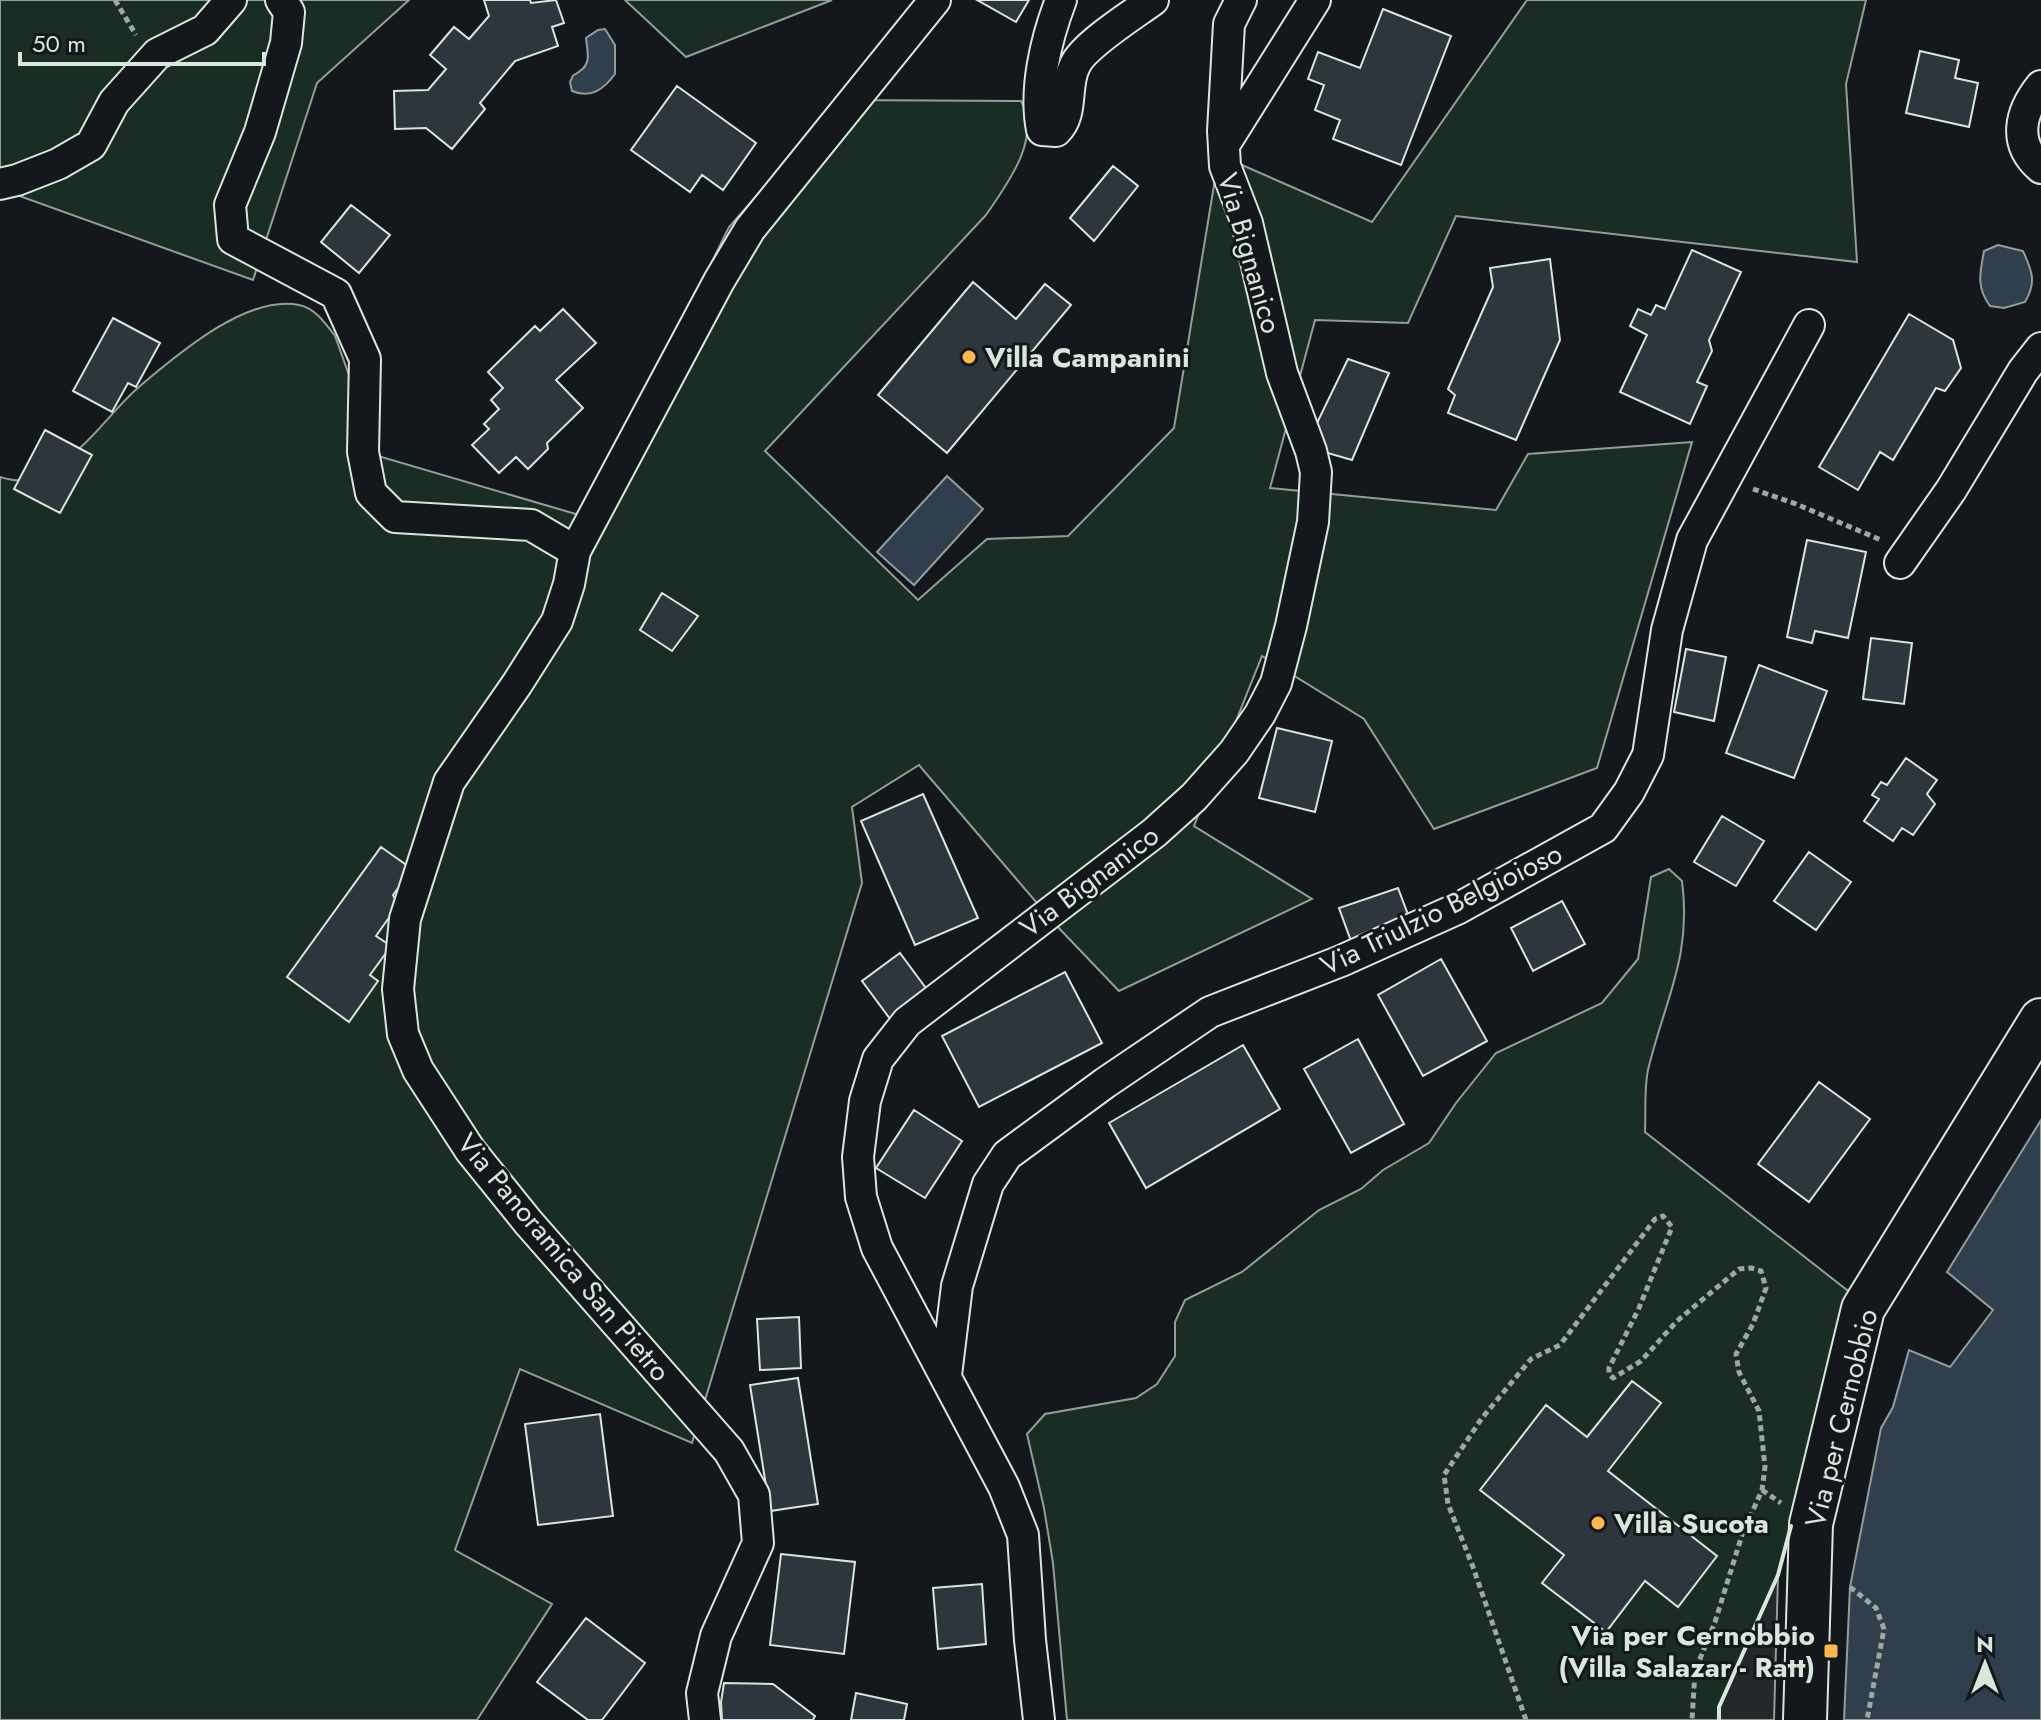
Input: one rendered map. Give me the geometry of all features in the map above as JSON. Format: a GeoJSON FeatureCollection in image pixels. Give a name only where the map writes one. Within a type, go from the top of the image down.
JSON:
{"type":"FeatureCollection","features":[{"type":"Feature","properties":{"kind":"main road","name":"Via per Cernobbio"},"geometry":{"type":"LineString","coordinates":[[1805,1720],[1811,1524],[1863,1309],[2041,1020]]}},
{"type":"Feature","properties":{"kind":"street"},"geometry":{"type":"LineString","coordinates":[[0,184],[58,164],[91,145],[114,102],[157,54],[205,30],[231,0]]}},
{"type":"Feature","properties":{"kind":"street"},"geometry":{"type":"LineString","coordinates":[[281,0],[289,12],[286,43],[260,132],[230,205],[233,239],[336,294],[365,359],[363,452],[371,493],[395,517],[531,525],[575,551],[719,281],[750,229],[935,0]]}},
{"type":"Feature","properties":{"kind":"street"},"geometry":{"type":"LineString","coordinates":[[1061,0],[1050,31],[1043,76],[1039,117],[1042,130],[1056,131],[1065,123],[1075,64],[1087,50],[1153,0]]}},
{"type":"Feature","properties":{"kind":"street","name":"Via Bignanico"},"geometry":{"type":"LineString","coordinates":[[1039,1720],[1023,1535],[1004,1487],[877,1248],[861,1197],[858,1157],[865,1101],[878,1059],[907,1022],[1154,833],[1194,797],[1234,752],[1260,714],[1276,683],[1313,522],[1316,472],[1282,373],[1247,223],[1225,166],[1223,146],[1229,24],[1241,0]]}},
{"type":"Feature","properties":{"kind":"street"},"geometry":{"type":"LineString","coordinates":[[1223,146],[1315,0]]}},
{"type":"Feature","properties":{"kind":"street"},"geometry":{"type":"LineString","coordinates":[[2041,86],[2024,110],[2021,131],[2031,159],[2041,168]]}},
{"type":"Feature","properties":{"kind":"street","name":"Via Triulzio Belgioioso"},"geometry":{"type":"LineString","coordinates":[[946,1375],[957,1286],[988,1184],[1007,1155],[1105,1083],[1210,1012],[1341,961],[1459,908],[1603,828],[1629,792],[1648,755],[1667,630],[1692,540],[1809,325]]}},
{"type":"Feature","properties":{"kind":"street"},"geometry":{"type":"LineString","coordinates":[[1902,560],[1951,490],[2023,371],[2041,348]]}},
{"type":"Feature","properties":{"kind":"street","name":"Via Panoramica San Pietro"},"geometry":{"type":"LineString","coordinates":[[575,551],[569,584],[557,621],[449,782],[405,919],[398,989],[403,1034],[418,1070],[470,1150],[528,1222],[729,1451],[754,1495],[758,1543],[716,1636],[702,1693],[705,1720]]}},
{"type":"Feature","properties":{"kind":"path"},"geometry":{"type":"LineString","coordinates":[[1725,478],[1893,545],[1902,560]]}},
{"type":"Feature","properties":{"kind":"path"},"geometry":{"type":"LineString","coordinates":[[1526,1720],[1448,1504],[1444,1475],[1482,1418],[1531,1359],[1560,1345],[1655,1219],[1663,1216],[1672,1227],[1639,1308],[1609,1368],[1613,1378],[1641,1361],[1677,1321],[1739,1269],[1761,1271],[1766,1288],[1753,1324],[1736,1354],[1739,1372],[1759,1411],[1765,1467],[1762,1490],[1726,1578],[1715,1622],[1695,1671],[1692,1720]]}},
{"type":"Feature","properties":{"kind":"path"},"geometry":{"type":"LineString","coordinates":[[1850,1587],[1876,1608],[1884,1629],[1867,1720]]}},
{"type":"Feature","properties":{"kind":"green space"},"geometry":{"type":"Polygon","coordinates":[[[0,0],[409,0],[317,83],[253,280],[0,189],[0,0]]]}},
{"type":"Feature","properties":{"kind":"green space"},"geometry":{"type":"Polygon","coordinates":[[[625,0],[832,0],[686,57],[625,0]]]}},
{"type":"Feature","properties":{"kind":"green space"},"geometry":{"type":"Polygon","coordinates":[[[1527,0],[1866,0],[1846,84],[1857,262],[1456,216],[1408,323],[1315,320],[1270,488],[1496,510],[1528,454],[1692,442],[1597,768],[1434,829],[1364,719],[1262,656],[1194,826],[1312,899],[1119,991],[1054,923],[919,765],[852,807],[862,883],[692,1443],[520,1369],[455,1550],[552,1604],[477,1720],[0,1720],[0,477],[25,479],[71,455],[140,386],[214,330],[257,309],[279,304],[299,305],[315,313],[335,336],[378,456],[586,517],[729,227],[841,100],[1021,101],[1026,116],[1025,146],[1012,175],[986,215],[765,451],[918,600],[987,539],[1068,536],[1174,428],[1219,155],[1372,222],[1527,0]]]}},
{"type":"Feature","properties":{"kind":"green space"},"geometry":{"type":"Polygon","coordinates":[[[1669,869],[1682,881],[1683,933],[1675,977],[1648,1070],[1645,1132],[1852,1294],[1778,1575],[1719,1707],[1719,1720],[1067,1720],[1053,1563],[1027,1434],[1045,1414],[1136,1398],[1157,1384],[1175,1356],[1175,1322],[1185,1300],[1242,1272],[1319,1210],[1361,1189],[1383,1170],[1429,1143],[1496,1053],[1602,1003],[1638,959],[1651,877],[1669,869]]]}},
{"type":"Feature","properties":{"kind":"shaded area"},"geometry":{"type":"Polygon","coordinates":[[[1778,1575],[1774,1720],[1719,1720],[1719,1707],[1778,1575]]]}},
{"type":"Feature","properties":{"kind":"water"},"geometry":{"type":"Polygon","coordinates":[[[605,29],[615,45],[615,74],[591,93],[572,91],[570,82],[573,75],[584,68],[587,60],[586,38],[605,29]]]}},
{"type":"Feature","properties":{"kind":"water"},"geometry":{"type":"Polygon","coordinates":[[[1998,245],[2023,251],[2032,276],[2025,302],[2004,308],[1990,306],[1980,280],[1984,251],[1998,245]]]}},
{"type":"Feature","properties":{"kind":"water"},"geometry":{"type":"Polygon","coordinates":[[[947,476],[983,509],[914,585],[877,552],[947,476]]]}},
{"type":"Feature","properties":{"kind":"water"},"geometry":{"type":"Polygon","coordinates":[[[2041,1120],[2041,1720],[1844,1720],[1850,1587],[1881,1428],[1893,1407],[1909,1350],[1950,1367],[1993,1310],[1947,1272],[2041,1120]]]}},
{"type":"Feature","properties":{"kind":"building"},"geometry":{"type":"Polygon","coordinates":[[[484,0],[530,0],[531,3],[556,0],[564,23],[552,27],[558,46],[515,61],[480,103],[485,109],[452,149],[426,128],[395,129],[394,91],[428,90],[446,69],[430,55],[454,27],[469,39],[489,16],[484,0]]]}},
{"type":"Feature","properties":{"kind":"building"},"geometry":{"type":"Polygon","coordinates":[[[977,0],[1029,0],[1016,22],[977,0]]]}},
{"type":"Feature","properties":{"kind":"building"},"geometry":{"type":"Polygon","coordinates":[[[1383,9],[1451,36],[1401,165],[1333,139],[1340,120],[1315,110],[1324,85],[1308,79],[1318,52],[1360,68],[1383,9]]]}},
{"type":"Feature","properties":{"kind":"building"},"geometry":{"type":"Polygon","coordinates":[[[1920,51],[1959,60],[1955,78],[1978,83],[1969,127],[1906,113],[1920,51]]]}},
{"type":"Feature","properties":{"kind":"building"},"geometry":{"type":"Polygon","coordinates":[[[677,86],[756,143],[723,190],[702,175],[690,192],[631,150],[677,86]]]}},
{"type":"Feature","properties":{"kind":"building"},"geometry":{"type":"Polygon","coordinates":[[[1113,166],[1138,186],[1094,241],[1070,218],[1113,166]]]}},
{"type":"Feature","properties":{"kind":"building"},"geometry":{"type":"Polygon","coordinates":[[[351,205],[390,235],[359,273],[321,242],[351,205]]]}},
{"type":"Feature","properties":{"kind":"building"},"geometry":{"type":"Polygon","coordinates":[[[1692,250],[1741,272],[1709,340],[1712,351],[1697,382],[1707,386],[1690,424],[1620,392],[1647,335],[1630,326],[1638,309],[1651,315],[1656,305],[1665,309],[1692,250]]]}},
{"type":"Feature","properties":{"kind":"building"},"geometry":{"type":"Polygon","coordinates":[[[1550,259],[1560,340],[1516,440],[1448,413],[1455,395],[1448,389],[1493,287],[1490,268],[1550,259]]]}},
{"type":"Feature","properties":{"kind":"building","name":"Villa Campanini"},"geometry":{"type":"Polygon","coordinates":[[[973,282],[1016,319],[1045,284],[1071,305],[947,453],[878,395],[973,282]]]}},
{"type":"Feature","properties":{"kind":"building"},"geometry":{"type":"Polygon","coordinates":[[[563,309],[596,343],[556,380],[583,408],[547,443],[548,449],[528,469],[516,457],[499,473],[472,445],[489,429],[484,424],[499,409],[491,400],[503,388],[488,372],[535,326],[540,331],[563,309]]]}},
{"type":"Feature","properties":{"kind":"building"},"geometry":{"type":"Polygon","coordinates":[[[1909,314],[1953,340],[1961,368],[1945,391],[1936,388],[1893,460],[1880,452],[1858,490],[1819,467],[1909,314]]]}},
{"type":"Feature","properties":{"kind":"building"},"geometry":{"type":"Polygon","coordinates":[[[113,318],[160,343],[136,387],[128,383],[112,412],[73,391],[113,318]]]}},
{"type":"Feature","properties":{"kind":"building"},"geometry":{"type":"Polygon","coordinates":[[[1348,359],[1389,373],[1352,460],[1324,452],[1315,427],[1348,359]]]}},
{"type":"Feature","properties":{"kind":"building"},"geometry":{"type":"Polygon","coordinates":[[[45,430],[92,455],[60,513],[14,489],[45,430]]]}},
{"type":"Feature","properties":{"kind":"building"},"geometry":{"type":"Polygon","coordinates":[[[1807,540],[1866,552],[1848,638],[1815,631],[1812,643],[1787,637],[1807,540]]]}},
{"type":"Feature","properties":{"kind":"building"},"geometry":{"type":"Polygon","coordinates":[[[662,593],[698,616],[672,651],[640,630],[662,593]]]}},
{"type":"Feature","properties":{"kind":"building"},"geometry":{"type":"Polygon","coordinates":[[[1871,638],[1912,643],[1904,704],[1863,699],[1871,638]]]}},
{"type":"Feature","properties":{"kind":"building"},"geometry":{"type":"Polygon","coordinates":[[[1686,649],[1726,657],[1714,721],[1674,712],[1686,649]]]}},
{"type":"Feature","properties":{"kind":"building"},"geometry":{"type":"Polygon","coordinates":[[[1759,665],[1827,691],[1794,778],[1726,753],[1759,665]]]}},
{"type":"Feature","properties":{"kind":"building"},"geometry":{"type":"Polygon","coordinates":[[[1277,728],[1332,741],[1315,812],[1259,798],[1277,728]]]}},
{"type":"Feature","properties":{"kind":"building"},"geometry":{"type":"Polygon","coordinates":[[[1906,758],[1937,780],[1927,794],[1935,804],[1913,835],[1902,828],[1893,841],[1864,821],[1879,799],[1872,795],[1881,782],[1887,785],[1906,758]]]}},
{"type":"Feature","properties":{"kind":"building"},"geometry":{"type":"Polygon","coordinates":[[[923,794],[978,918],[915,945],[861,821],[923,794]]]}},
{"type":"Feature","properties":{"kind":"building"},"geometry":{"type":"Polygon","coordinates":[[[1722,816],[1764,841],[1736,886],[1694,862],[1722,816]]]}},
{"type":"Feature","properties":{"kind":"building"},"geometry":{"type":"Polygon","coordinates":[[[381,847],[412,869],[393,895],[398,905],[376,936],[391,946],[370,975],[378,981],[349,1022],[287,977],[381,847]]]}},
{"type":"Feature","properties":{"kind":"building"},"geometry":{"type":"Polygon","coordinates":[[[1809,852],[1851,882],[1816,930],[1774,901],[1809,852]]]}},
{"type":"Feature","properties":{"kind":"building"},"geometry":{"type":"Polygon","coordinates":[[[1398,888],[1410,920],[1351,941],[1339,908],[1398,888]]]}},
{"type":"Feature","properties":{"kind":"building"},"geometry":{"type":"Polygon","coordinates":[[[1562,901],[1585,944],[1533,971],[1511,928],[1562,901]]]}},
{"type":"Feature","properties":{"kind":"building"},"geometry":{"type":"Polygon","coordinates":[[[900,953],[931,995],[893,1023],[862,981],[900,953]]]}},
{"type":"Feature","properties":{"kind":"building"},"geometry":{"type":"Polygon","coordinates":[[[1441,959],[1487,1041],[1423,1076],[1378,995],[1441,959]]]}},
{"type":"Feature","properties":{"kind":"building"},"geometry":{"type":"Polygon","coordinates":[[[1065,972],[1102,1043],[979,1107],[942,1036],[1065,972]]]}},
{"type":"Feature","properties":{"kind":"building"},"geometry":{"type":"Polygon","coordinates":[[[1358,1039],[1404,1124],[1351,1153],[1304,1069],[1358,1039]]]}},
{"type":"Feature","properties":{"kind":"building"},"geometry":{"type":"Polygon","coordinates":[[[1243,1045],[1280,1109],[1146,1188],[1109,1123],[1243,1045]]]}},
{"type":"Feature","properties":{"kind":"building"},"geometry":{"type":"Polygon","coordinates":[[[1819,1082],[1870,1119],[1809,1202],[1758,1164],[1819,1082]]]}},
{"type":"Feature","properties":{"kind":"building"},"geometry":{"type":"Polygon","coordinates":[[[914,1110],[962,1141],[925,1198],[876,1168],[914,1110]]]}},
{"type":"Feature","properties":{"kind":"building"},"geometry":{"type":"Polygon","coordinates":[[[799,1317],[801,1368],[760,1370],[757,1319],[799,1317]]]}},
{"type":"Feature","properties":{"kind":"building"},"geometry":{"type":"Polygon","coordinates":[[[798,1378],[818,1504],[770,1511],[750,1385],[798,1378]]]}},
{"type":"Feature","properties":{"kind":"building","name":"Villa Sucota"},"geometry":{"type":"Polygon","coordinates":[[[1632,1381],[1661,1403],[1608,1471],[1717,1556],[1678,1607],[1645,1581],[1606,1632],[1542,1583],[1564,1555],[1480,1490],[1546,1405],[1587,1437],[1632,1381]]]}},
{"type":"Feature","properties":{"kind":"building"},"geometry":{"type":"Polygon","coordinates":[[[600,1414],[613,1516],[538,1525],[525,1424],[600,1414]]]}},
{"type":"Feature","properties":{"kind":"building"},"geometry":{"type":"Polygon","coordinates":[[[781,1554],[855,1562],[844,1654],[770,1645],[781,1554]]]}},
{"type":"Feature","properties":{"kind":"building"},"geometry":{"type":"Polygon","coordinates":[[[982,1584],[986,1644],[938,1649],[933,1588],[982,1584]]]}},
{"type":"Feature","properties":{"kind":"building"},"geometry":{"type":"Polygon","coordinates":[[[586,1618],[645,1663],[602,1720],[588,1720],[537,1682],[586,1618]]]}},
{"type":"Feature","properties":{"kind":"building"},"geometry":{"type":"Polygon","coordinates":[[[724,1683],[773,1684],[815,1716],[813,1720],[722,1720],[724,1683]]]}},
{"type":"Feature","properties":{"kind":"building"},"geometry":{"type":"Polygon","coordinates":[[[856,1693],[907,1704],[904,1720],[851,1720],[856,1693]]]}},
{"type":"Feature","properties":{"kind":"wall"},"geometry":{"type":"LineString","coordinates":[[1719,1720],[1719,1707],[1778,1575],[1791,1526]]}},
{"type":"Feature","properties":{"kind":"place","name":"Villa Campanini"},"geometry":{"type":"Point","coordinates":[969,357]}},
{"type":"Feature","properties":{"kind":"place","name":"Villa Sucota"},"geometry":{"type":"Point","coordinates":[1598,1523]}},
{"type":"Feature","properties":{"kind":"place","name":"Via per Cernobbio (Villa Salazar - Ratt)"},"geometry":{"type":"Point","coordinates":[1831,1651]}}]}
